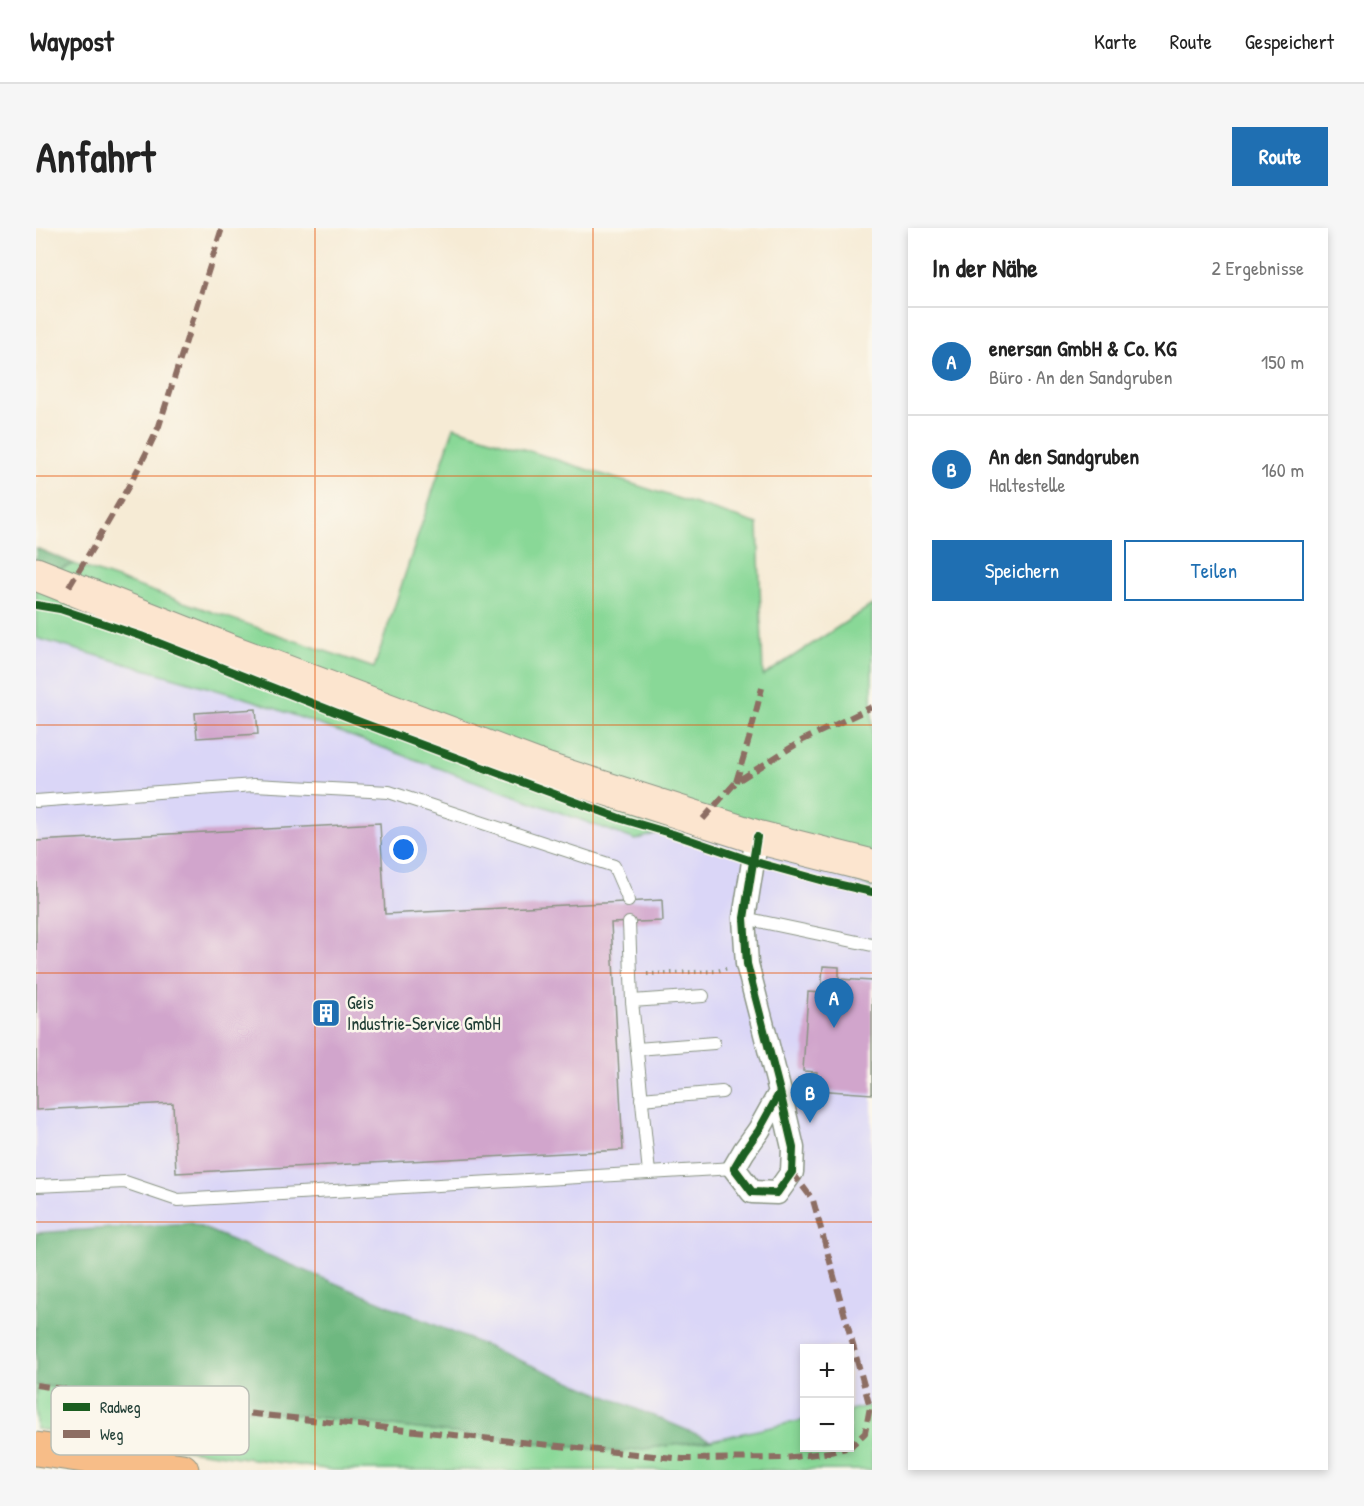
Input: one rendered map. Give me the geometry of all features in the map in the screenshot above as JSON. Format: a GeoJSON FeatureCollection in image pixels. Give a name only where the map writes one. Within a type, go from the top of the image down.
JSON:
{"type":"FeatureCollection","features":[{"type":"Feature","properties":{"kind":"highway"},"geometry":{"type":"LineString","coordinates":[[36,1449],[51,1451]]}},
{"type":"Feature","properties":{"kind":"highway"},"geometry":{"type":"LineString","coordinates":[[78,1455],[182,1470]]}},
{"type":"Feature","properties":{"kind":"main road"},"geometry":{"type":"LineString","coordinates":[[36,574],[228,650],[544,769],[757,837],[872,866]]}},
{"type":"Feature","properties":{"kind":"street"},"geometry":{"type":"LineString","coordinates":[[757,837],[744,918],[747,964],[780,1092],[793,1148],[792,1172],[777,1193],[752,1192],[734,1168],[780,1092]]}},
{"type":"Feature","properties":{"kind":"lane"},"geometry":{"type":"LineString","coordinates":[[36,801],[254,784],[389,792],[614,867],[628,901]]}},
{"type":"Feature","properties":{"kind":"lane"},"geometry":{"type":"LineString","coordinates":[[744,918],[872,945]]}},
{"type":"Feature","properties":{"kind":"lane"},"geometry":{"type":"LineString","coordinates":[[629,922],[632,1001],[649,1173]]}},
{"type":"Feature","properties":{"kind":"lane"},"geometry":{"type":"LineString","coordinates":[[632,1001],[703,996]]}},
{"type":"Feature","properties":{"kind":"lane"},"geometry":{"type":"LineString","coordinates":[[637,1049],[714,1043]]}},
{"type":"Feature","properties":{"kind":"lane"},"geometry":{"type":"LineString","coordinates":[[641,1099],[722,1092]]}},
{"type":"Feature","properties":{"kind":"lane"},"geometry":{"type":"LineString","coordinates":[[36,1186],[125,1182],[178,1200],[734,1168]]}},
{"type":"Feature","properties":{"kind":"path"},"geometry":{"type":"LineString","coordinates":[[631,975],[716,971],[747,964]]}},
{"type":"Feature","properties":{"kind":"shaded area"},"geometry":{"type":"Polygon","coordinates":[[[36,638],[252,700],[702,818],[872,888],[872,1405],[854,1409],[854,1344],[800,1344],[800,1421],[711,1440],[191,1223],[36,1233],[36,638]]]}},
{"type":"Feature","properties":{"kind":"green space"},"geometry":{"type":"Polygon","coordinates":[[[454,427],[758,524],[763,676],[872,605],[872,888],[702,818],[636,840],[252,700],[36,638],[36,578],[74,564],[374,668],[454,427]]]}},
{"type":"Feature","properties":{"kind":"green space"},"geometry":{"type":"Polygon","coordinates":[[[36,548],[74,564],[36,578],[36,548]]]}},
{"type":"Feature","properties":{"kind":"green space"},"geometry":{"type":"Polygon","coordinates":[[[191,1223],[711,1440],[619,1452],[249,1409],[249,1386],[36,1385],[36,1233],[191,1223]]]}},
{"type":"Feature","properties":{"kind":"green space"},"geometry":{"type":"Polygon","coordinates":[[[36,1385],[51,1387],[51,1431],[36,1429],[36,1385]]]}},
{"type":"Feature","properties":{"kind":"green space"},"geometry":{"type":"Polygon","coordinates":[[[872,1405],[872,1470],[333,1470],[224,1455],[249,1455],[249,1409],[619,1452],[711,1440],[800,1421],[800,1452],[854,1452],[854,1409],[872,1405]]]}},
{"type":"Feature","properties":{"kind":"building"},"geometry":{"type":"Polygon","coordinates":[[[256,709],[258,734],[197,738],[195,713],[256,709]]]}},
{"type":"Feature","properties":{"kind":"building","name":"Geis Industrie-Service GmbH"},"geometry":{"type":"Polygon","coordinates":[[[380,823],[385,914],[662,900],[663,921],[611,923],[623,1150],[176,1173],[173,1103],[36,1110],[36,841],[380,823]]]}},
{"type":"Feature","properties":{"kind":"building"},"geometry":{"type":"Polygon","coordinates":[[[823,966],[839,967],[839,979],[872,981],[872,1094],[816,1090],[817,1072],[803,1071],[808,992],[821,993],[823,966]]]}},
{"type":"Feature","properties":{"kind":"marked path"},"geometry":{"type":"LineString","coordinates":[[69,587],[128,488],[159,426],[222,228]]}},
{"type":"Feature","properties":{"kind":"marked path"},"geometry":{"type":"LineString","coordinates":[[736,782],[762,688]]}},
{"type":"Feature","properties":{"kind":"marked path"},"geometry":{"type":"LineString","coordinates":[[703,819],[736,782],[803,740],[872,707]]}},
{"type":"Feature","properties":{"kind":"marked path"},"geometry":{"type":"LineString","coordinates":[[792,1172],[813,1200],[870,1407],[865,1433],[854,1443]]}},
{"type":"Feature","properties":{"kind":"marked path"},"geometry":{"type":"LineString","coordinates":[[36,1385],[51,1387]]}},
{"type":"Feature","properties":{"kind":"marked path"},"geometry":{"type":"LineString","coordinates":[[249,1413],[683,1459],[786,1458],[830,1452]]}},
{"type":"Feature","properties":{"kind":"cycle path"},"geometry":{"type":"LineString","coordinates":[[36,605],[60,609],[141,636],[363,723],[622,819],[752,861],[872,892]]}},
{"type":"Feature","properties":{"kind":"cycle path"},"geometry":{"type":"LineString","coordinates":[[757,837],[744,918],[747,964],[780,1092],[734,1168],[752,1192],[777,1193],[792,1172],[793,1148],[780,1092]]}},
{"type":"Feature","properties":{"kind":"place","name":"Geis Industrie-Service GmbH"},"geometry":{"type":"Point","coordinates":[326,1013]}},
{"type":"Feature","properties":{"kind":"place","name":"enersan GmbH & Co. KG"},"geometry":{"type":"Point","coordinates":[834,1028]}},
{"type":"Feature","properties":{"kind":"place","name":"An den Sandgruben"},"geometry":{"type":"Point","coordinates":[810,1123]}}]}
